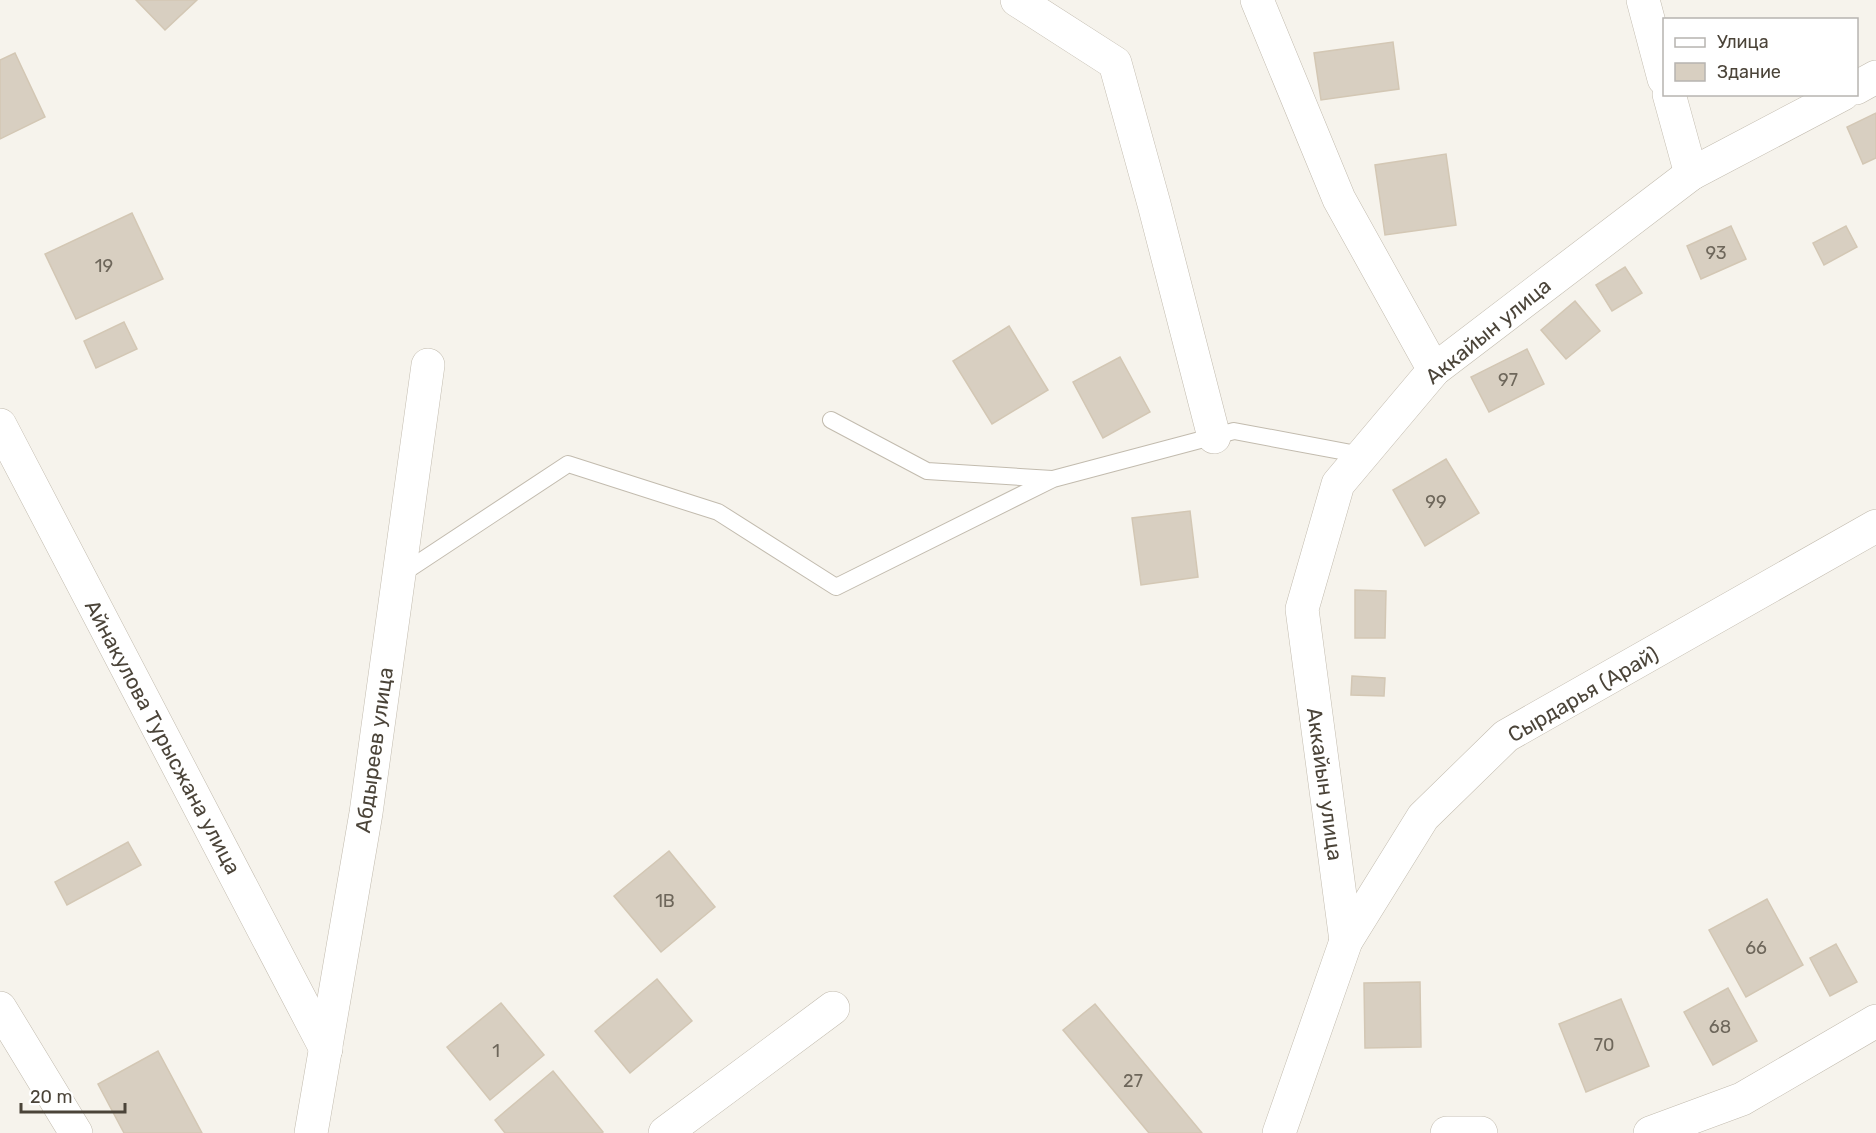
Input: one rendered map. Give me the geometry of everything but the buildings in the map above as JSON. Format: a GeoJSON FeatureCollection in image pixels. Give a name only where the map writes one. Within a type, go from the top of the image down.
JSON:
{"type":"FeatureCollection","features":[{"type":"Feature","properties":{"kind":"street"},"geometry":{"type":"LineString","coordinates":[[1017,0],[1115,63],[1214,437]]}},
{"type":"Feature","properties":{"kind":"street"},"geometry":{"type":"LineString","coordinates":[[1257,0],[1339,199],[1434,370]]}},
{"type":"Feature","properties":{"kind":"street"},"geometry":{"type":"LineString","coordinates":[[1643,0],[1663,72]]}},
{"type":"Feature","properties":{"kind":"street"},"geometry":{"type":"LineString","coordinates":[[1858,87],[1876,78]]}},
{"type":"Feature","properties":{"kind":"street"},"geometry":{"type":"LineString","coordinates":[[1670,96],[1691,174]]}},
{"type":"Feature","properties":{"kind":"street","name":"Аккайын улица"},"geometry":{"type":"LineString","coordinates":[[1346,941],[1302,609],[1338,484],[1434,370],[1691,174],[1840,96]]}},
{"type":"Feature","properties":{"kind":"street","name":"Абдыреев улица"},"geometry":{"type":"LineString","coordinates":[[311,1133],[366,813],[428,365]]}},
{"type":"Feature","properties":{"kind":"street","name":"Айнакулова Турысжана улица"},"geometry":{"type":"LineString","coordinates":[[0,425],[326,1049]]}},
{"type":"Feature","properties":{"kind":"street","name":"Сырдарья (Арай)"},"geometry":{"type":"LineString","coordinates":[[1279,1133],[1346,941],[1424,817],[1506,736],[1876,526]]}},
{"type":"Feature","properties":{"kind":"street"},"geometry":{"type":"LineString","coordinates":[[0,1008],[76,1133]]}},
{"type":"Feature","properties":{"kind":"street"},"geometry":{"type":"LineString","coordinates":[[665,1133],[833,1008]]}},
{"type":"Feature","properties":{"kind":"street"},"geometry":{"type":"LineString","coordinates":[[1650,1133],[1693,1126],[1876,1021]]}},
{"type":"Feature","properties":{"kind":"street"},"geometry":{"type":"LineString","coordinates":[[1447,1133],[1481,1133]]}},
{"type":"Feature","properties":{"kind":"lane"},"geometry":{"type":"LineString","coordinates":[[831,420],[927,471],[1053,479]]}},
{"type":"Feature","properties":{"kind":"lane"},"geometry":{"type":"LineString","coordinates":[[398,577],[568,465],[718,512],[836,587],[1053,479],[1214,437],[1234,432],[1362,455]]}}]}
